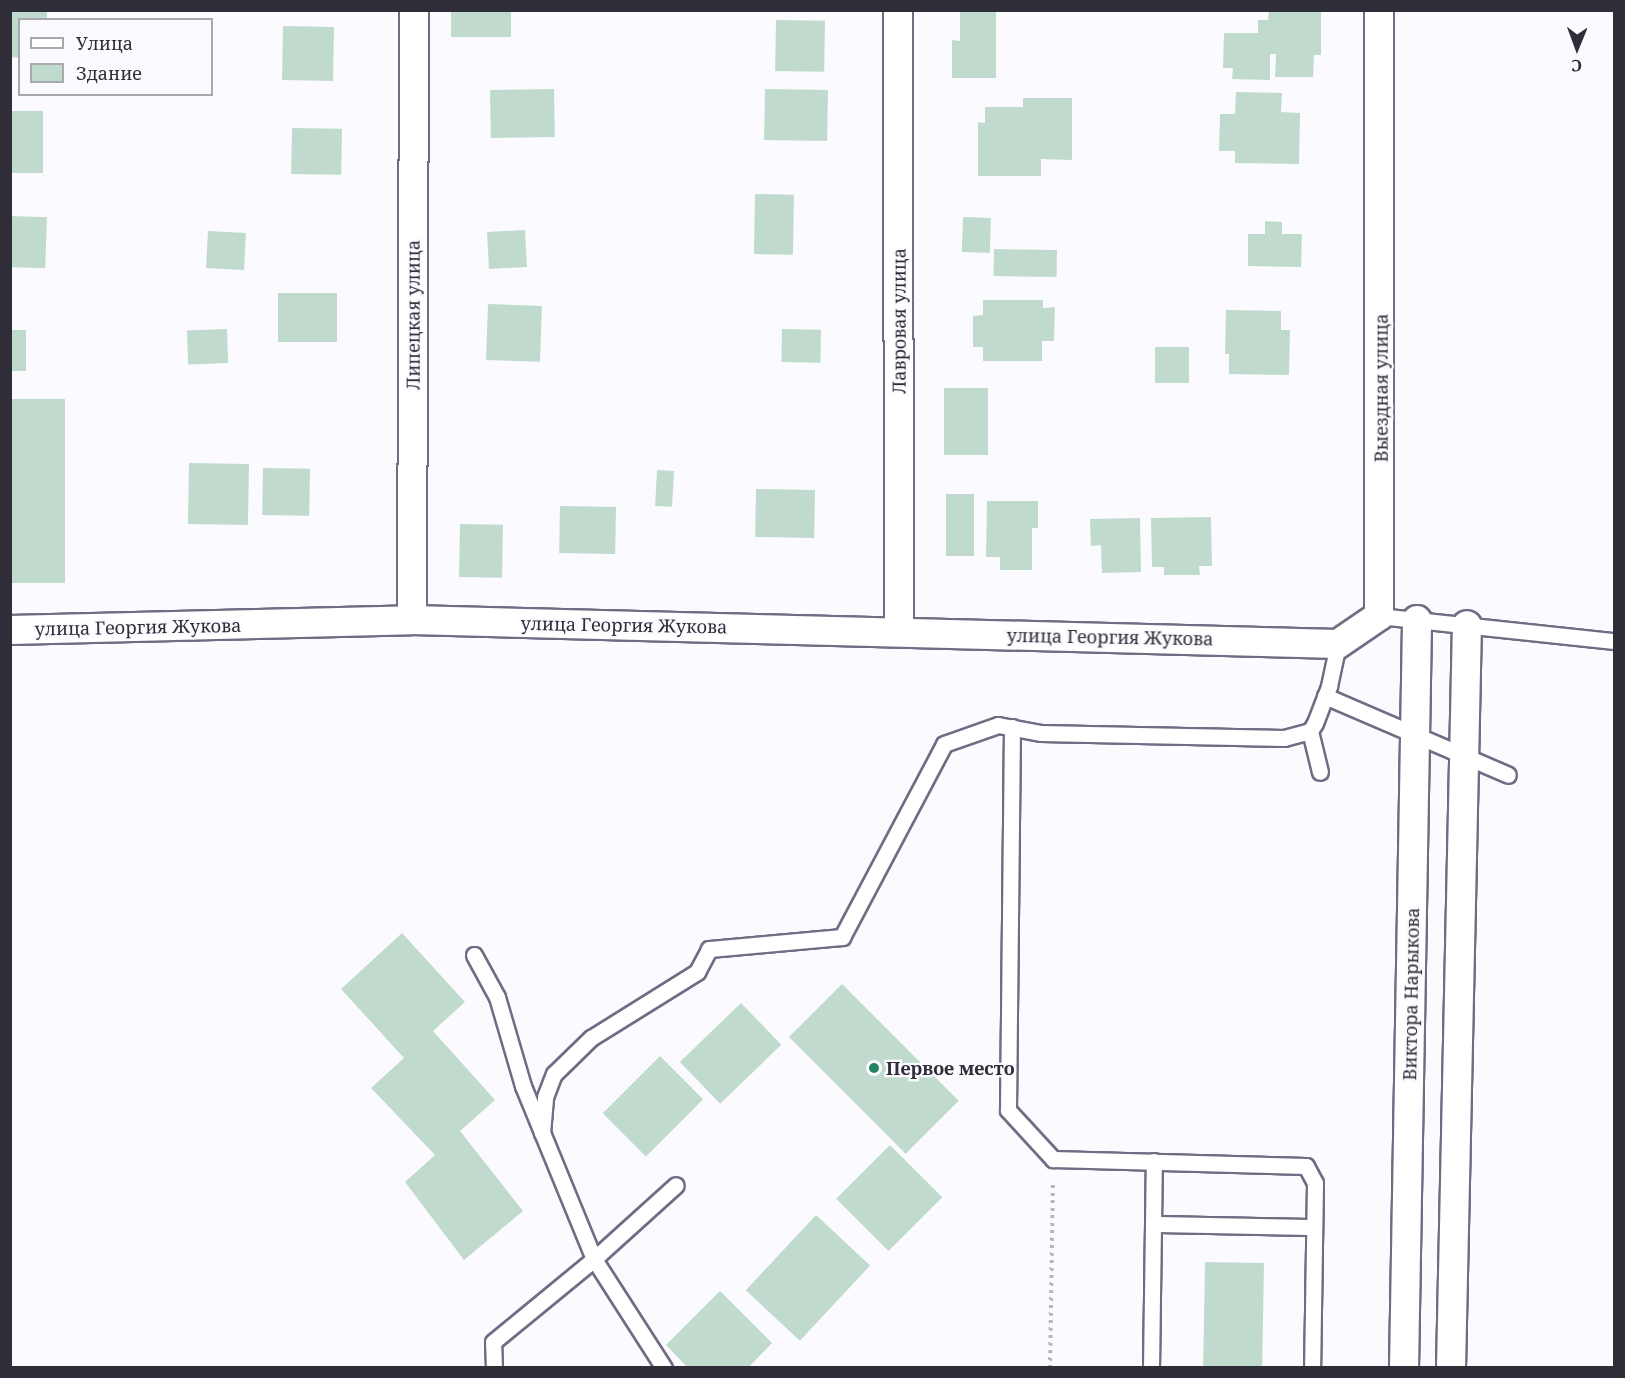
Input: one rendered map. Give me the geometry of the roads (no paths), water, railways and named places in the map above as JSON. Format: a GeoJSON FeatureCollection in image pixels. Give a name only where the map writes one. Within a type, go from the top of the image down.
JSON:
{"type":"FeatureCollection","features":[{"type":"Feature","properties":{"kind":"street","name":"Липецкая улица"},"geometry":{"type":"LineString","coordinates":[[412,620],[414,10]]}},
{"type":"Feature","properties":{"kind":"street","name":"Лавровая улица"},"geometry":{"type":"LineString","coordinates":[[898,10],[899,631]]}},
{"type":"Feature","properties":{"kind":"street","name":"Выездная улица"},"geometry":{"type":"LineString","coordinates":[[1378,616],[1379,10]]}},
{"type":"Feature","properties":{"kind":"street"},"geometry":{"type":"LineString","coordinates":[[1338,644],[1378,616]]}},
{"type":"Feature","properties":{"kind":"street","name":"улица Георгия Жукова"},"geometry":{"type":"LineString","coordinates":[[10,630],[412,620],[1338,644]]}},
{"type":"Feature","properties":{"kind":"street","name":"Виктора Нарыкова"},"geometry":{"type":"LineString","coordinates":[[1404,1368],[1417,620]]}},
{"type":"Feature","properties":{"kind":"street"},"geometry":{"type":"LineString","coordinates":[[1451,1368],[1467,625]]}},
{"type":"Feature","properties":{"kind":"lane"},"geometry":{"type":"LineString","coordinates":[[1378,616],[1614,641]]}},
{"type":"Feature","properties":{"kind":"lane"},"geometry":{"type":"LineString","coordinates":[[1320,772],[1310,731],[1325,696],[1338,644]]}},
{"type":"Feature","properties":{"kind":"lane"},"geometry":{"type":"LineString","coordinates":[[1325,696],[1508,775]]}},
{"type":"Feature","properties":{"kind":"lane"},"geometry":{"type":"LineString","coordinates":[[542,1133],[545,1096],[554,1074],[591,1038],[697,972],[709,949],[842,937],[944,744],[998,725],[1041,733],[1284,738],[1310,731]]}},
{"type":"Feature","properties":{"kind":"lane"},"geometry":{"type":"LineString","coordinates":[[1012,727],[1006,1098],[1014,1119],[1053,1159],[1306,1166],[1315,1183],[1312,1368]]}},
{"type":"Feature","properties":{"kind":"lane"},"geometry":{"type":"LineString","coordinates":[[474,955],[496,997],[523,1086],[594,1259],[664,1368]]}},
{"type":"Feature","properties":{"kind":"lane"},"geometry":{"type":"LineString","coordinates":[[1151,1368],[1154,1161]]}},
{"type":"Feature","properties":{"kind":"lane"},"geometry":{"type":"LineString","coordinates":[[494,1368],[493,1342],[594,1259],[676,1185]]}},
{"type":"Feature","properties":{"kind":"lane"},"geometry":{"type":"LineString","coordinates":[[1154,1224],[1314,1227]]}},
{"type":"Feature","properties":{"kind":"place","name":"Первое место"},"geometry":{"type":"Point","coordinates":[874,1068]}}]}
